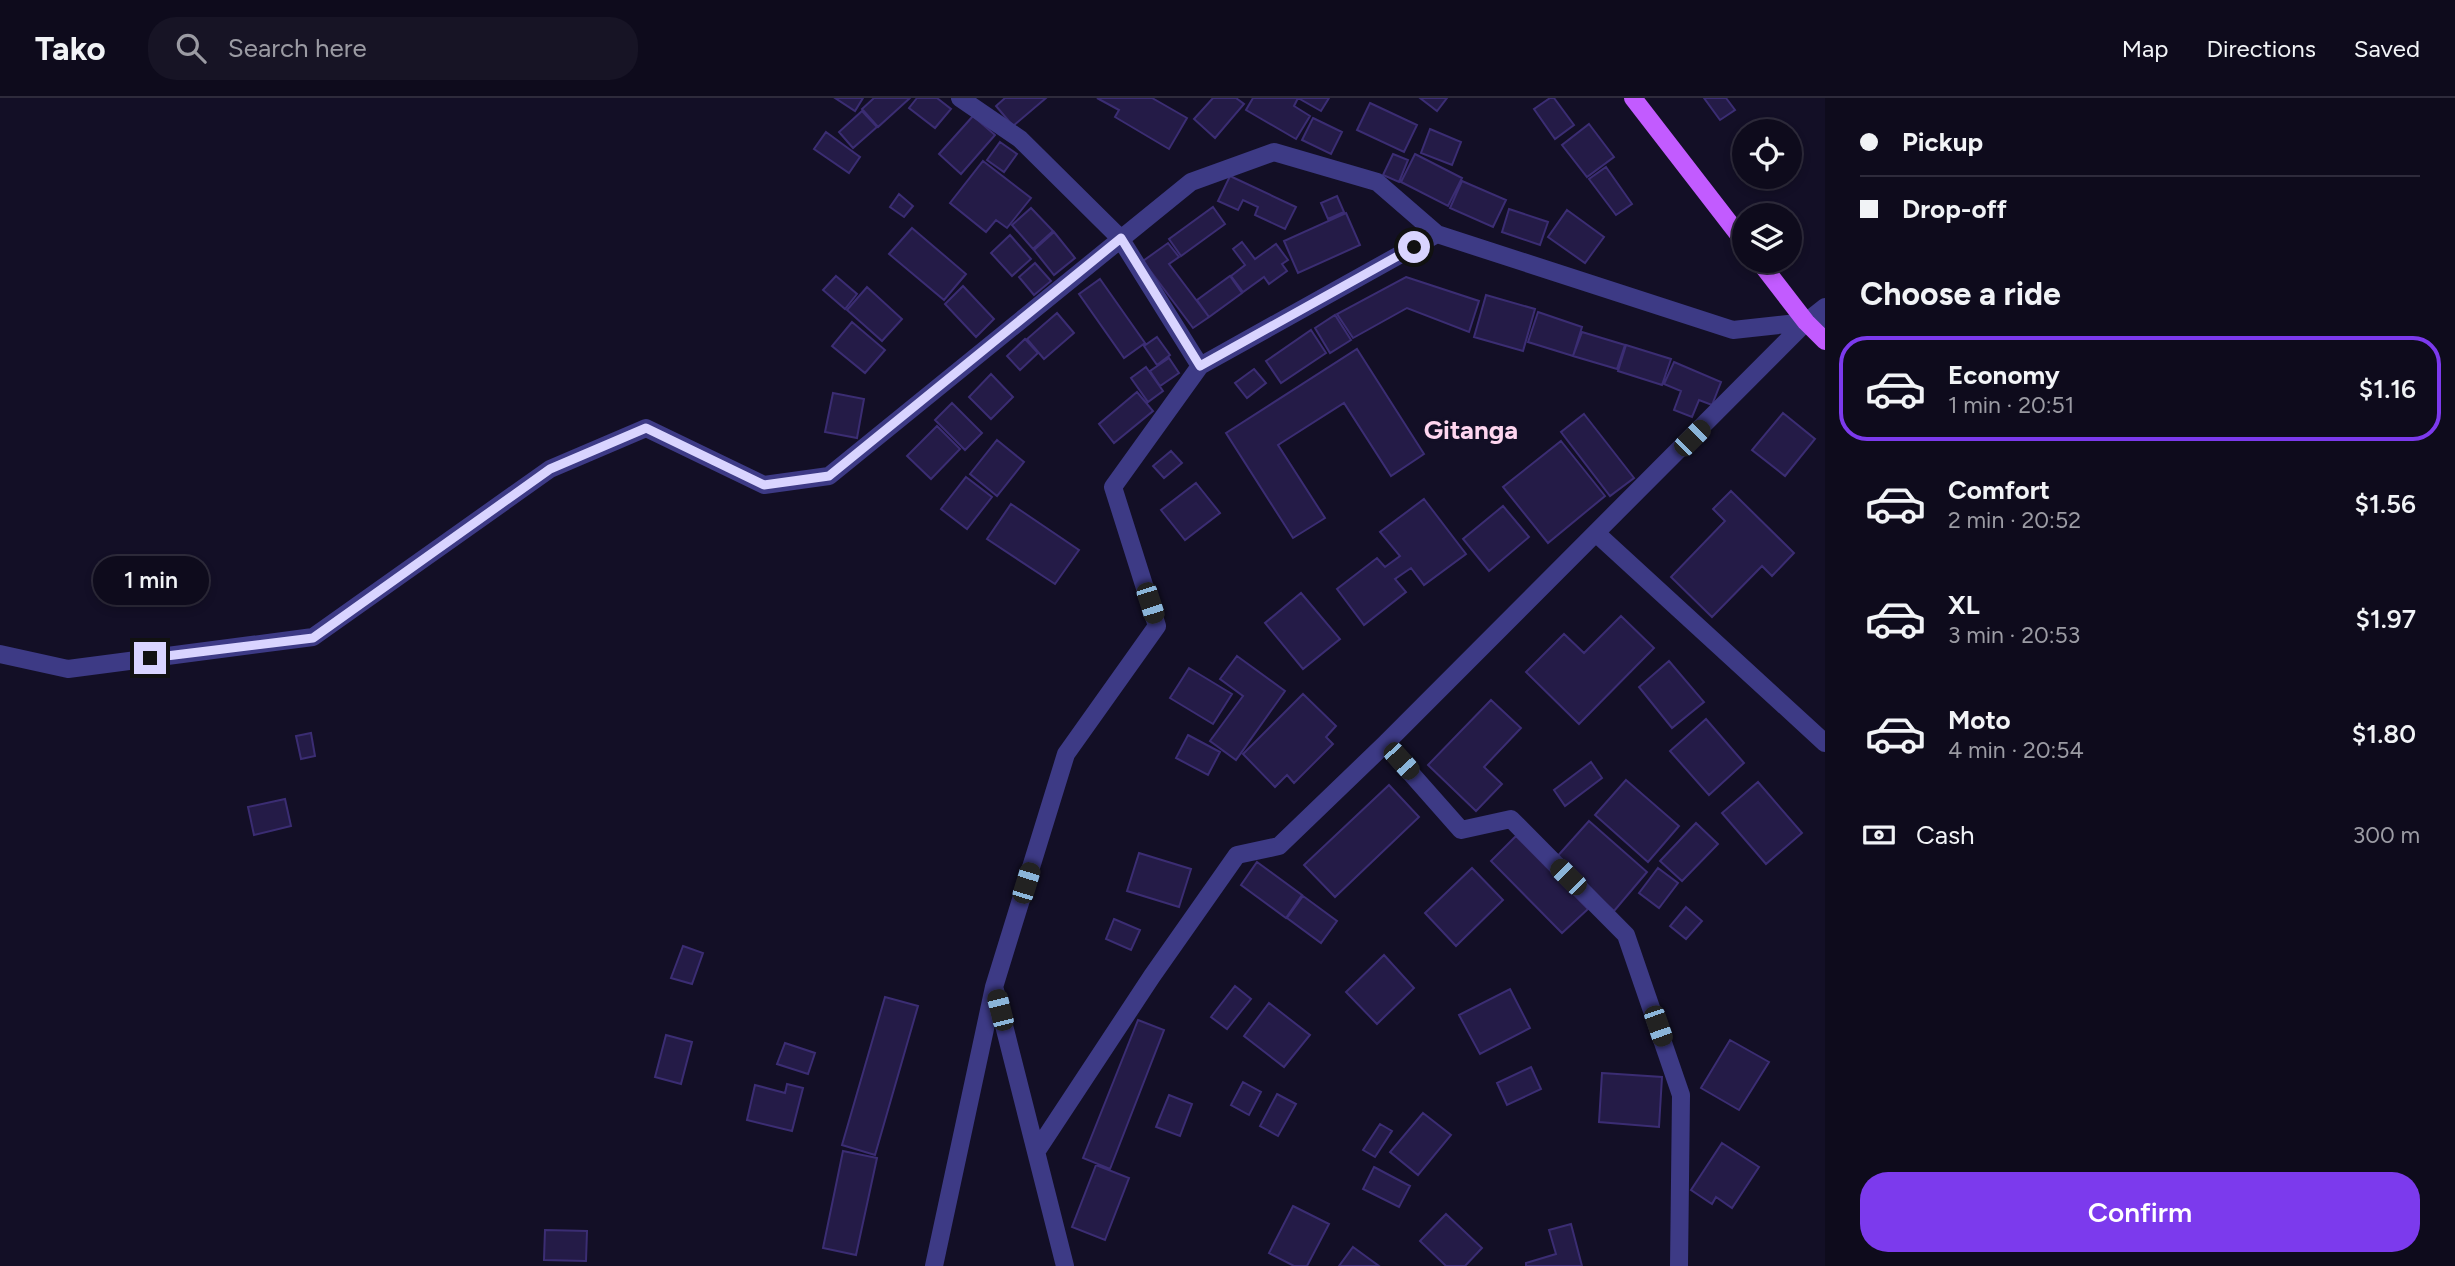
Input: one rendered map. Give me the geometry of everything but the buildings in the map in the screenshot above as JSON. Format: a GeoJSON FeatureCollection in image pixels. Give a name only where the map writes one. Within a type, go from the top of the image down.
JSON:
{"type":"FeatureCollection","features":[{"type":"Feature","properties":{"kind":"main road"},"geometry":{"type":"LineString","coordinates":[[1633,98],[1732,226]]}},
{"type":"Feature","properties":{"kind":"main road"},"geometry":{"type":"LineString","coordinates":[[1768,273],[1806,323],[1825,341]]}},
{"type":"Feature","properties":{"kind":"street"},"geometry":{"type":"LineString","coordinates":[[960,98],[1020,139],[1121,238],[1200,366]]}},
{"type":"Feature","properties":{"kind":"street"},"geometry":{"type":"LineString","coordinates":[[0,654],[68,669],[313,638],[550,469],[646,428],[764,485],[829,476],[1191,182],[1275,152],[1377,182],[1437,234],[1733,330],[1806,323],[1825,326]]}},
{"type":"Feature","properties":{"kind":"street"},"geometry":{"type":"LineString","coordinates":[[934,1266],[994,987],[1066,754],[1157,626],[1113,487],[1200,366],[1437,234]]}},
{"type":"Feature","properties":{"kind":"street"},"geometry":{"type":"LineString","coordinates":[[1036,1152],[1152,976],[1237,855],[1279,846],[1825,307]]}},
{"type":"Feature","properties":{"kind":"street"},"geometry":{"type":"LineString","coordinates":[[1596,533],[1825,743]]}},
{"type":"Feature","properties":{"kind":"street"},"geometry":{"type":"LineString","coordinates":[[1385,744],[1461,830],[1511,819],[1626,935],[1681,1095],[1679,1266]]}},
{"type":"Feature","properties":{"kind":"street"},"geometry":{"type":"LineString","coordinates":[[994,987],[1065,1266]]}},
{"type":"Feature","properties":{"kind":"district","name":"Gitanga"},"geometry":{"type":"Point","coordinates":[1471,430]}},
{"type":"Feature","properties":{"kind":"route"},"geometry":{"type":"LineString","coordinates":[[150,658],[313,638],[550,469],[646,428],[764,485],[829,476],[1121,238],[1200,366],[1414,247]]}}]}
